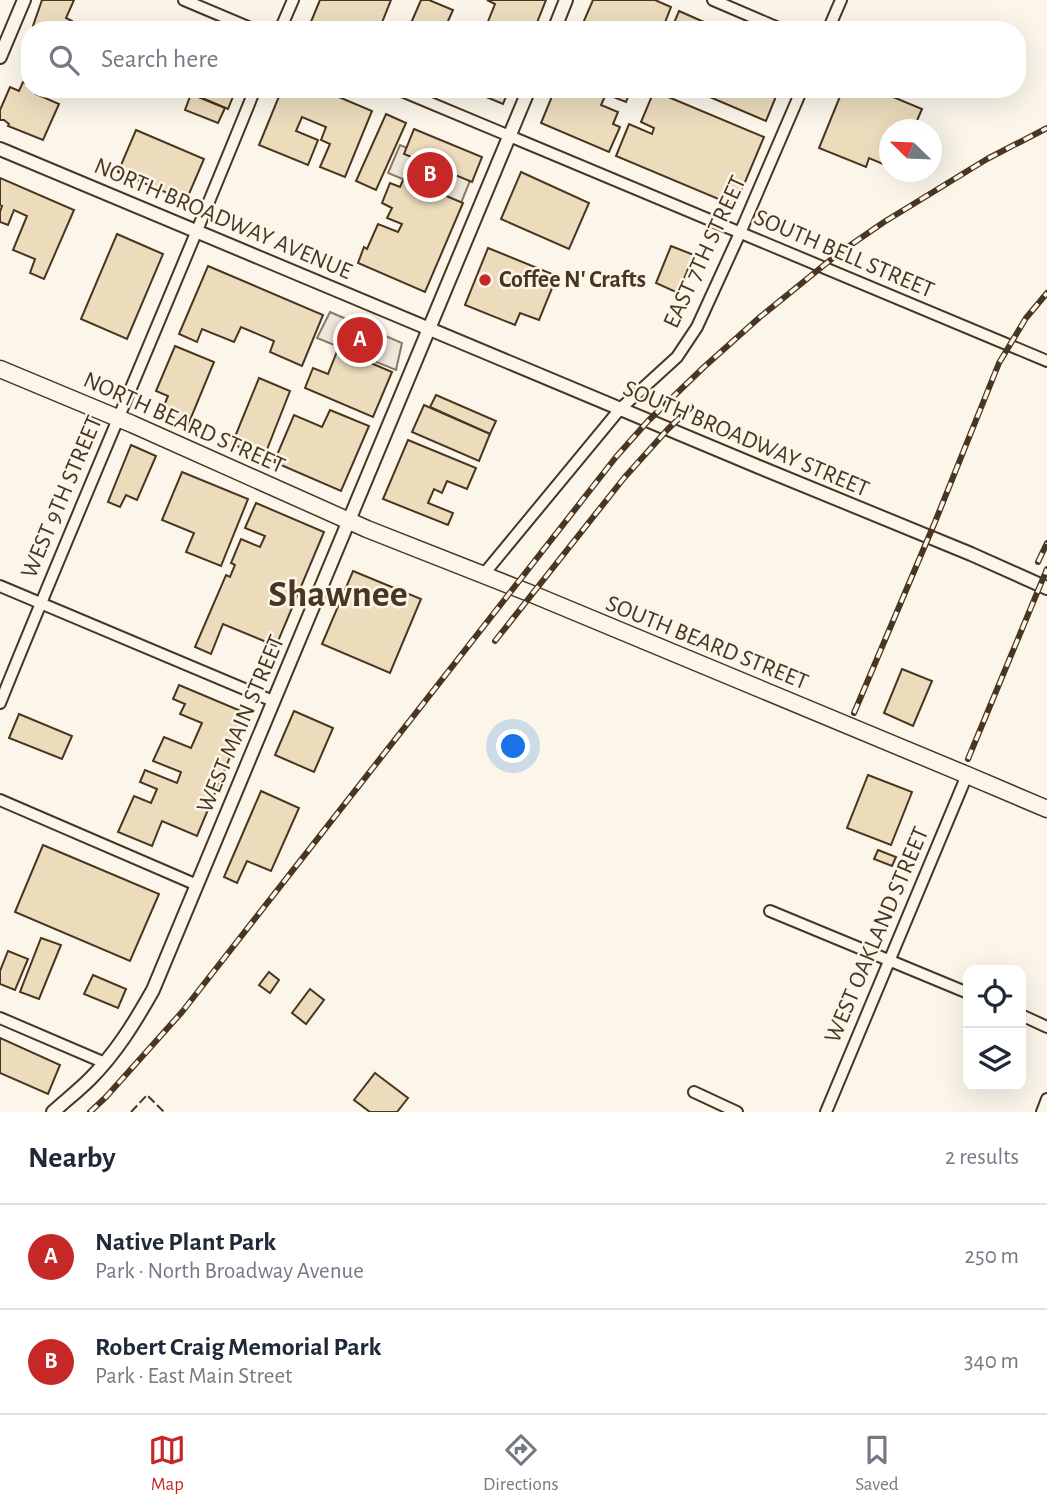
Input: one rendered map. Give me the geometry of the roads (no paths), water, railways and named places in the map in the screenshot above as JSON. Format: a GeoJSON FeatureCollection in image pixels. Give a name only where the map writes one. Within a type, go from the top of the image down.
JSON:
{"type":"FeatureCollection","features":[{"type":"Feature","properties":{"kind":"main road","name":"NORTH BEARD STREET"},"geometry":{"type":"LineString","coordinates":[[0,369],[349,521]]}},
{"type":"Feature","properties":{"kind":"main road","name":"SOUTH BEARD STREET"},"geometry":{"type":"LineString","coordinates":[[349,521],[1047,809]]}},
{"type":"Feature","properties":{"kind":"street"},"geometry":{"type":"LineString","coordinates":[[0,57],[24,0]]}},
{"type":"Feature","properties":{"kind":"street"},"geometry":{"type":"LineString","coordinates":[[184,0],[234,21]]}},
{"type":"Feature","properties":{"kind":"street"},"geometry":{"type":"LineString","coordinates":[[284,21],[293,0]]}},
{"type":"Feature","properties":{"kind":"street"},"geometry":{"type":"LineString","coordinates":[[558,21],[566,0]]}},
{"type":"Feature","properties":{"kind":"street"},"geometry":{"type":"LineString","coordinates":[[713,0],[762,21]]}},
{"type":"Feature","properties":{"kind":"street"},"geometry":{"type":"LineString","coordinates":[[832,21],[841,0]]}},
{"type":"Feature","properties":{"kind":"street","name":"WEST 9TH STREET"},"geometry":{"type":"LineString","coordinates":[[0,703],[251,98]]}},
{"type":"Feature","properties":{"kind":"street","name":"SOUTH BELL STREET"},"geometry":{"type":"LineString","coordinates":[[418,98],[1047,361]]}},
{"type":"Feature","properties":{"kind":"street","name":"WEST MAIN STREET"},"geometry":{"type":"LineString","coordinates":[[53,1112],[105,1063],[129,1031],[153,990],[525,98]]}},
{"type":"Feature","properties":{"kind":"street","name":"EAST 7TH STREET"},"geometry":{"type":"LineString","coordinates":[[483,575],[620,409],[677,357],[697,327],[798,98]]}},
{"type":"Feature","properties":{"kind":"street","name":"NORTH BROADWAY AVENUE"},"geometry":{"type":"LineString","coordinates":[[0,149],[429,328]]}},
{"type":"Feature","properties":{"kind":"street","name":"SOUTH BROADWAY STREET"},"geometry":{"type":"LineString","coordinates":[[429,328],[1047,588]]}},
{"type":"Feature","properties":{"kind":"street"},"geometry":{"type":"LineString","coordinates":[[0,586],[273,701]]}},
{"type":"Feature","properties":{"kind":"street","name":"WEST OAKLAND STREET"},"geometry":{"type":"LineString","coordinates":[[826,1112],[967,775]]}},
{"type":"Feature","properties":{"kind":"street"},"geometry":{"type":"LineString","coordinates":[[0,800],[197,885]]}},
{"type":"Feature","properties":{"kind":"street"},"geometry":{"type":"LineString","coordinates":[[770,911],[963,991]]}},
{"type":"Feature","properties":{"kind":"street"},"geometry":{"type":"LineString","coordinates":[[1026,1017],[1047,1027]]}},
{"type":"Feature","properties":{"kind":"street"},"geometry":{"type":"LineString","coordinates":[[0,1018],[105,1063]]}},
{"type":"Feature","properties":{"kind":"street"},"geometry":{"type":"LineString","coordinates":[[694,1092],[737,1112]]}},
{"type":"Feature","properties":{"kind":"street"},"geometry":{"type":"LineString","coordinates":[[1042,1112],[1047,1099]]}},
{"type":"Feature","properties":{"kind":"railway"},"geometry":{"type":"LineString","coordinates":[[90,1112],[182,1012],[616,457],[648,421],[760,317],[839,253],[987,159],[1047,128]]}},
{"type":"Feature","properties":{"kind":"railway"},"geometry":{"type":"LineString","coordinates":[[854,713],[999,363],[1026,318],[1047,293]]}},
{"type":"Feature","properties":{"kind":"railway"},"geometry":{"type":"LineString","coordinates":[[495,641],[624,478],[691,407]]}},
{"type":"Feature","properties":{"kind":"railway"},"geometry":{"type":"LineString","coordinates":[[1038,562],[1047,543]]}},
{"type":"Feature","properties":{"kind":"railway"},"geometry":{"type":"LineString","coordinates":[[968,759],[1047,569]]}},
{"type":"Feature","properties":{"kind":"place","name":"Robert Craig Memorial Park"},"geometry":{"type":"Point","coordinates":[430,175]}},
{"type":"Feature","properties":{"kind":"place","name":"Coffee N' Crafts"},"geometry":{"type":"Point","coordinates":[485,280]}},
{"type":"Feature","properties":{"kind":"place","name":"Native Plant Park"},"geometry":{"type":"Point","coordinates":[360,340]}},
{"type":"Feature","properties":{"kind":"district","name":"Shawnee"},"geometry":{"type":"Point","coordinates":[338,595]}}]}
